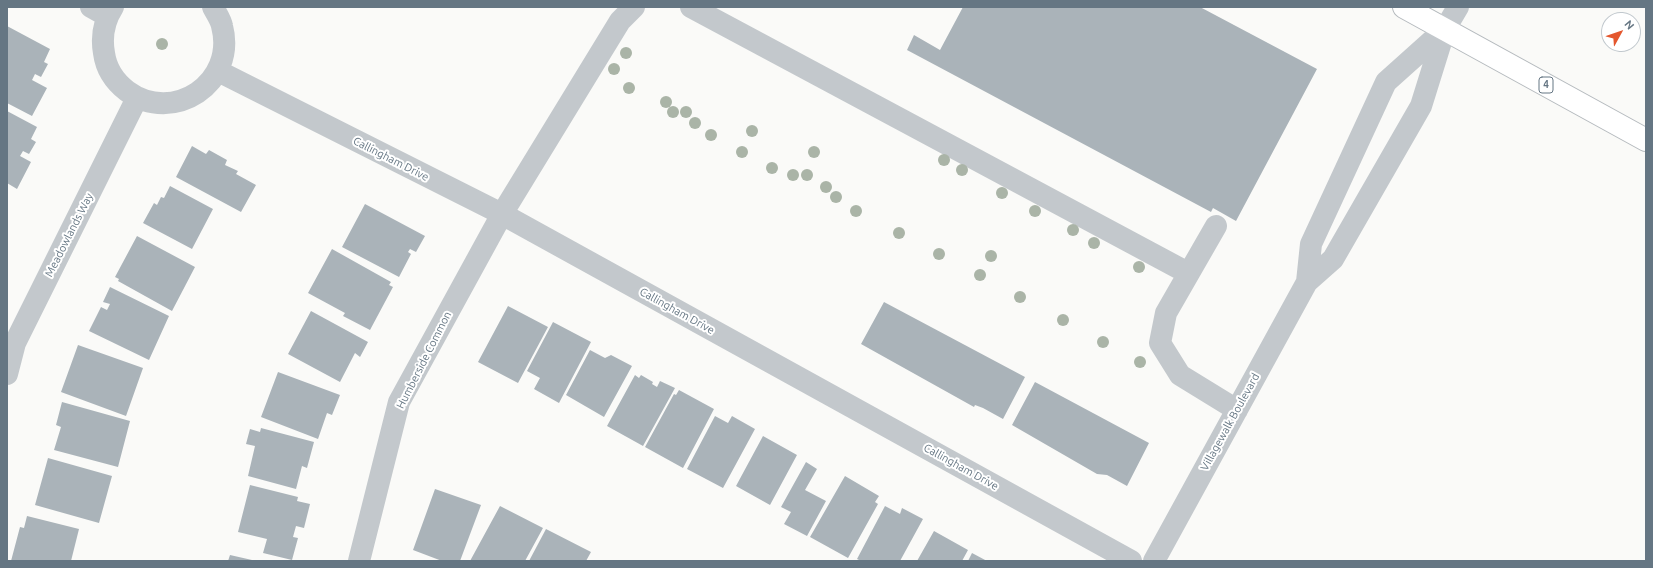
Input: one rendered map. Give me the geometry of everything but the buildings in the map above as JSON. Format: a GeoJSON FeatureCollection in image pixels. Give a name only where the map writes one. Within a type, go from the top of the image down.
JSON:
{"type":"FeatureCollection","features":[{"type":"Feature","properties":{"kind":"main road","name":"4"},"geometry":{"type":"LineString","coordinates":[[1404,7],[1646,140]]}},
{"type":"Feature","properties":{"kind":"street"},"geometry":{"type":"LineString","coordinates":[[104,10],[102,39],[105,63],[118,84],[137,98],[160,104],[183,101],[204,89],[218,71],[224,49],[224,41],[222,26],[213,7]]}},
{"type":"Feature","properties":{"kind":"street","name":"Humberside Common"},"geometry":{"type":"LineString","coordinates":[[359,561],[400,402],[502,214],[620,21],[634,7]]}},
{"type":"Feature","properties":{"kind":"street"},"geometry":{"type":"LineString","coordinates":[[691,7],[1188,273]]}},
{"type":"Feature","properties":{"kind":"street","name":"Villagewalk Boulevard"},"geometry":{"type":"LineString","coordinates":[[1154,561],[1307,282],[1333,259],[1421,106],[1445,29],[1458,7]]}},
{"type":"Feature","properties":{"kind":"street","name":"Villagewalk Boulevard"},"geometry":{"type":"LineString","coordinates":[[1307,282],[1311,244],[1386,82],[1445,29]]}},
{"type":"Feature","properties":{"kind":"street","name":"Callingham Drive"},"geometry":{"type":"LineString","coordinates":[[218,71],[502,214],[1131,561]]}},
{"type":"Feature","properties":{"kind":"street","name":"Meadowlands Way"},"geometry":{"type":"LineString","coordinates":[[7,374],[15,343],[137,98]]}},
{"type":"Feature","properties":{"kind":"street"},"geometry":{"type":"LineString","coordinates":[[1216,226],[1166,313],[1160,343],[1180,375],[1237,410]]}}]}
